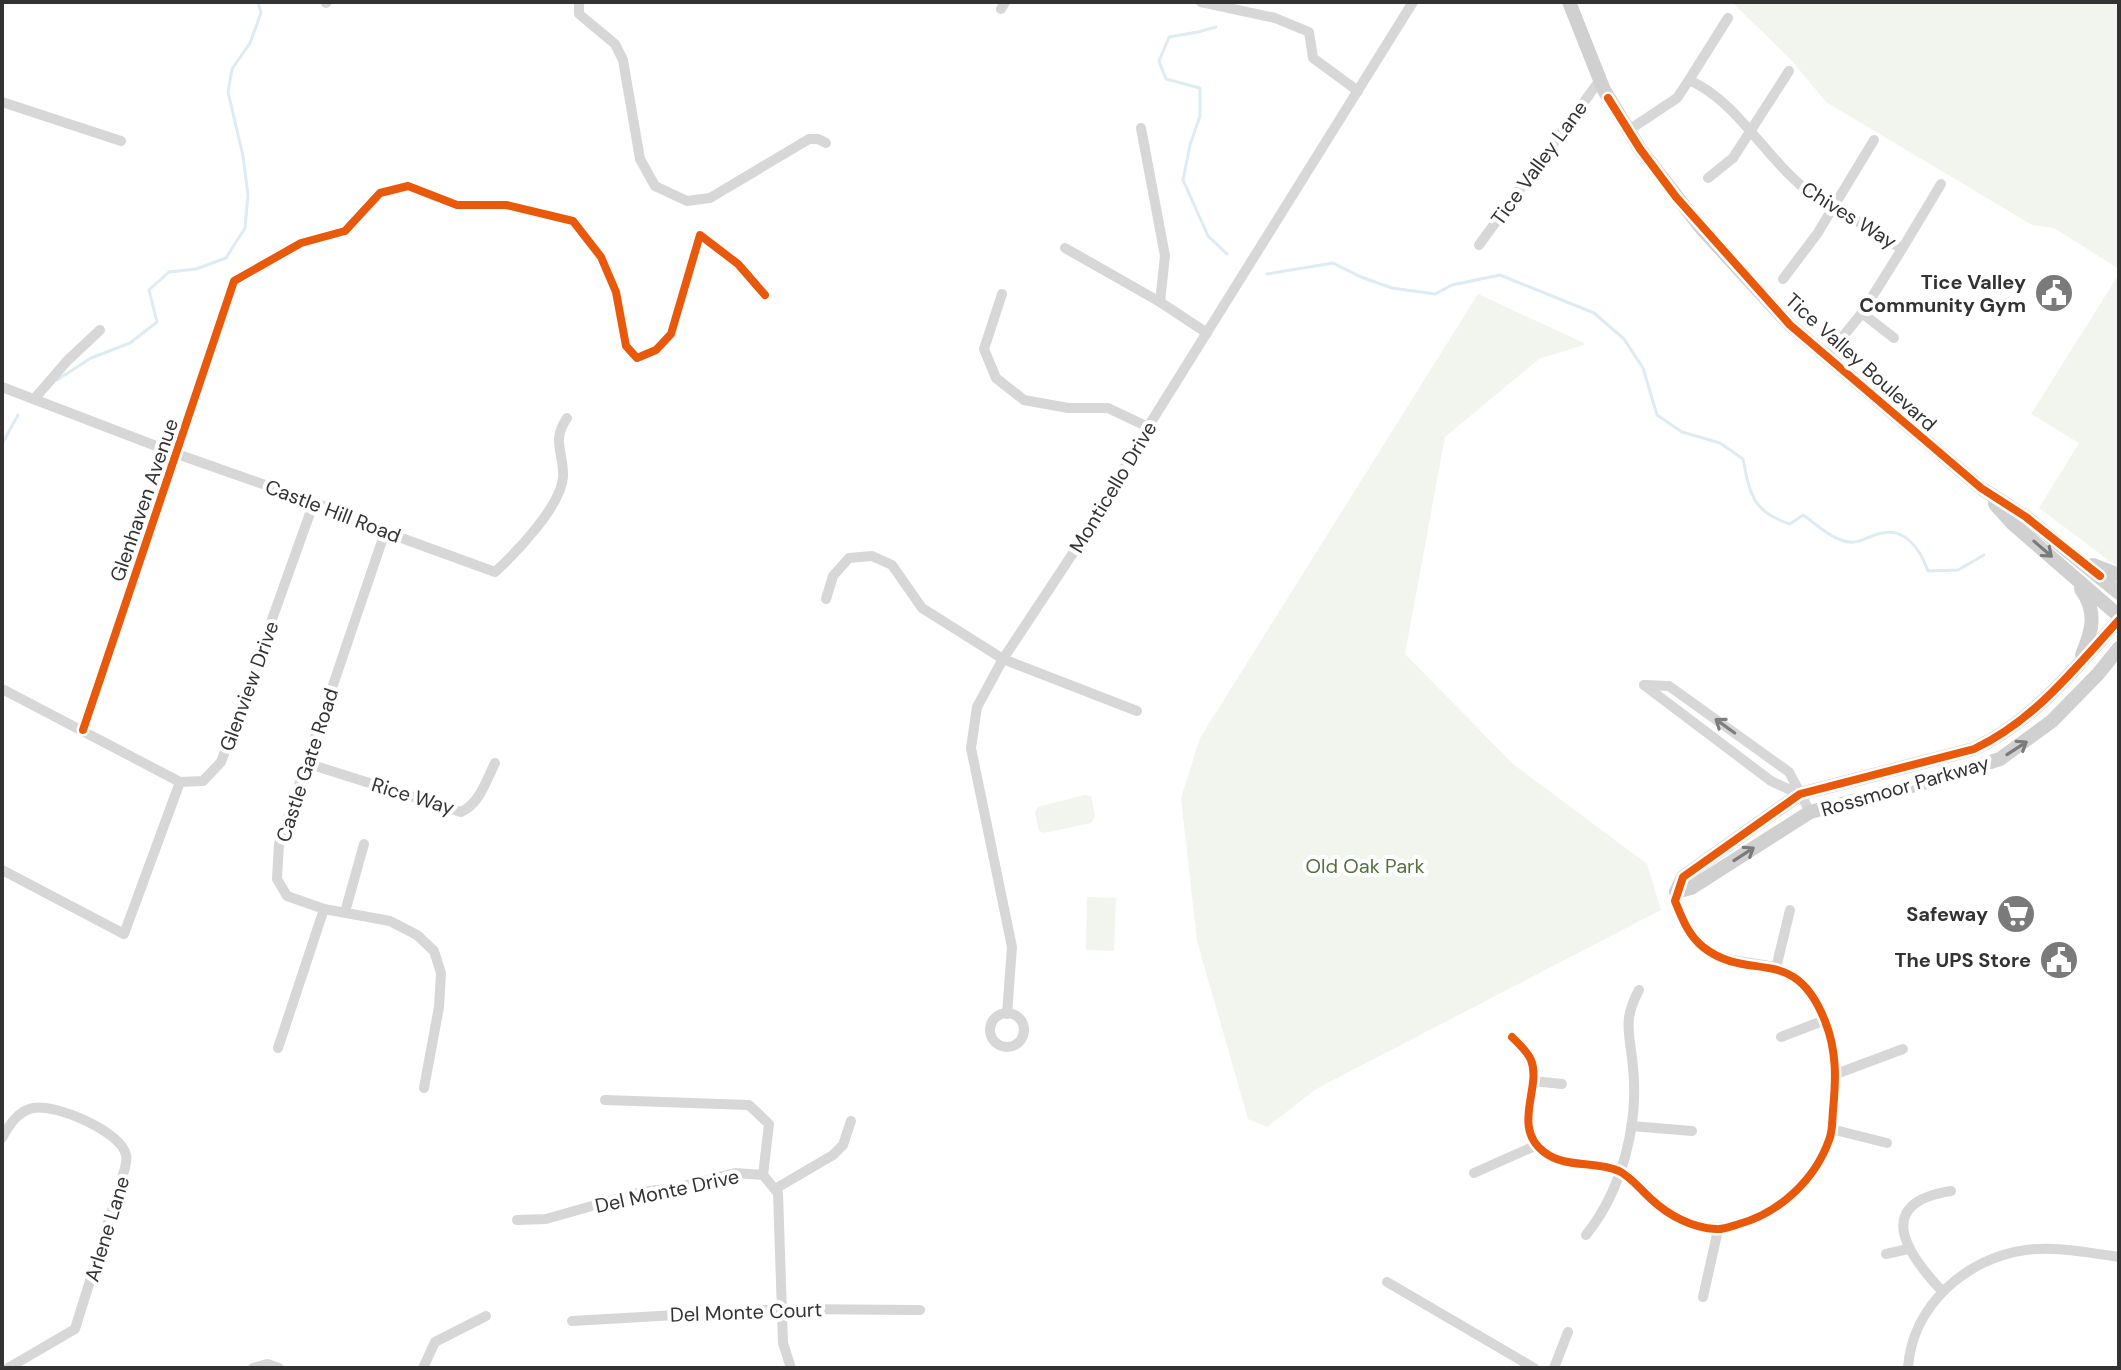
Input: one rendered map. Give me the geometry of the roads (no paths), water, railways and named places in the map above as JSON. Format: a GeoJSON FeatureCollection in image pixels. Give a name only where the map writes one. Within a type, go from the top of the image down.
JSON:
{"type":"FeatureCollection","features":[{"type":"Feature","properties":{"kind":"street"},"geometry":{"type":"LineString","coordinates":[[579,2],[579,14],[615,44],[623,60],[640,159],[655,186],[687,201],[710,198],[809,139],[826,143]]}},
{"type":"Feature","properties":{"kind":"street"},"geometry":{"type":"LineString","coordinates":[[1201,2],[1275,18],[1309,32],[1313,58],[1358,91]]}},
{"type":"Feature","properties":{"kind":"street","name":"Monticello Drive"},"geometry":{"type":"LineString","coordinates":[[1007,1014],[1012,947],[971,748],[977,707],[1003,659],[1085,535],[1148,427],[1413,2]]}},
{"type":"Feature","properties":{"kind":"street","name":"Tice Valley Boulevard"},"geometry":{"type":"LineString","coordinates":[[1569,2],[1600,80],[1629,130],[1702,229],[1790,325],[1981,488],[2013,524],[2119,618]]}},
{"type":"Feature","properties":{"kind":"street"},"geometry":{"type":"LineString","coordinates":[[1629,130],[1677,98],[1728,18]]}},
{"type":"Feature","properties":{"kind":"street"},"geometry":{"type":"LineString","coordinates":[[1708,178],[1733,158],[1789,71]]}},
{"type":"Feature","properties":{"kind":"street","name":"Tice Valley Lane"},"geometry":{"type":"LineString","coordinates":[[1479,245],[1600,80]]}},
{"type":"Feature","properties":{"kind":"street","name":"Chives Way"},"geometry":{"type":"LineString","coordinates":[[1689,80],[1703,86],[1725,103],[1790,177],[1902,249],[1862,313],[1827,356]]}},
{"type":"Feature","properties":{"kind":"street"},"geometry":{"type":"LineString","coordinates":[[2,102],[121,141]]}},
{"type":"Feature","properties":{"kind":"street"},"geometry":{"type":"LineString","coordinates":[[1141,128],[1165,256],[1160,302]]}},
{"type":"Feature","properties":{"kind":"street"},"geometry":{"type":"LineString","coordinates":[[1783,279],[1817,234],[1874,140]]}},
{"type":"Feature","properties":{"kind":"street"},"geometry":{"type":"LineString","coordinates":[[1902,249],[1941,184]]}},
{"type":"Feature","properties":{"kind":"street","name":"Glenhaven Avenue"},"geometry":{"type":"LineString","coordinates":[[83,730],[234,281],[301,243],[345,231],[380,193],[408,186],[457,205],[506,205],[573,221],[601,257],[616,292],[626,346],[637,358],[656,350],[671,334],[700,235],[738,264],[765,295]]}},
{"type":"Feature","properties":{"kind":"street"},"geometry":{"type":"LineString","coordinates":[[1065,248],[1160,302],[1207,333]]}},
{"type":"Feature","properties":{"kind":"street"},"geometry":{"type":"LineString","coordinates":[[1002,294],[984,349],[996,378],[1024,400],[1068,408],[1108,408],[1148,427]]}},
{"type":"Feature","properties":{"kind":"street"},"geometry":{"type":"LineString","coordinates":[[1862,313],[1894,338]]}},
{"type":"Feature","properties":{"kind":"street"},"geometry":{"type":"LineString","coordinates":[[35,398],[67,361],[100,330]]}},
{"type":"Feature","properties":{"kind":"street","name":"Castle Hill Road"},"geometry":{"type":"LineString","coordinates":[[2,387],[495,572],[527,540],[561,487],[562,460],[557,437],[567,418]]}},
{"type":"Feature","properties":{"kind":"street","name":"Tice Valley Boulevard"},"geometry":{"type":"LineString","coordinates":[[1981,488],[2026,517],[2119,593]]}},
{"type":"Feature","properties":{"kind":"street","name":"Glenview Drive"},"geometry":{"type":"LineString","coordinates":[[180,782],[203,781],[221,762],[314,502]]}},
{"type":"Feature","properties":{"kind":"street","name":"Castle Gate Road"},"geometry":{"type":"LineString","coordinates":[[385,532],[279,844],[277,879],[287,896],[324,909],[390,921],[417,935],[434,951],[441,973],[439,1007],[424,1088]]}},
{"type":"Feature","properties":{"kind":"street"},"geometry":{"type":"LineString","coordinates":[[826,599],[833,576],[849,558],[872,556],[892,565],[922,608],[1003,659],[1137,711]]}},
{"type":"Feature","properties":{"kind":"street"},"geometry":{"type":"LineString","coordinates":[[2079,560],[2119,575]]}},
{"type":"Feature","properties":{"kind":"street"},"geometry":{"type":"LineString","coordinates":[[2067,570],[2090,604],[2094,620],[2079,664]]}},
{"type":"Feature","properties":{"kind":"street","name":"Rossmoor Parkway"},"geometry":{"type":"LineString","coordinates":[[1676,892],[1683,877],[1800,794],[1974,749],[1990,741],[2039,706],[2119,618]]}},
{"type":"Feature","properties":{"kind":"street","name":"Rossmoor Parkway"},"geometry":{"type":"LineString","coordinates":[[1676,892],[1691,888],[1810,812],[1927,782],[2000,759],[2052,721],[2119,648]]}},
{"type":"Feature","properties":{"kind":"street"},"geometry":{"type":"LineString","coordinates":[[2098,674],[2119,660]]}},
{"type":"Feature","properties":{"kind":"street"},"geometry":{"type":"LineString","coordinates":[[1800,794],[1771,781],[1644,685],[1669,686],[1789,772],[1810,812]]}},
{"type":"Feature","properties":{"kind":"street"},"geometry":{"type":"LineString","coordinates":[[2,689],[180,782],[124,934],[2,870]]}},
{"type":"Feature","properties":{"kind":"street","name":"Rice Way"},"geometry":{"type":"LineString","coordinates":[[306,763],[461,812],[470,808],[480,795],[495,763]]}},
{"type":"Feature","properties":{"kind":"street"},"geometry":{"type":"LineString","coordinates":[[345,912],[364,844]]}},
{"type":"Feature","properties":{"kind":"street"},"geometry":{"type":"LineString","coordinates":[[1512,1037],[1523,1047],[1532,1063],[1528,1123],[1537,1145],[1561,1161],[1599,1165],[1621,1172],[1672,1215],[1692,1225],[1718,1230],[1755,1220],[1785,1202],[1804,1182],[1829,1140],[1836,1074],[1825,1020],[1804,984],[1776,968],[1726,960],[1703,947],[1683,921],[1675,901],[1676,892]]}},
{"type":"Feature","properties":{"kind":"street"},"geometry":{"type":"LineString","coordinates":[[278,1048],[324,909]]}},
{"type":"Feature","properties":{"kind":"street"},"geometry":{"type":"LineString","coordinates":[[1776,968],[1790,910]]}},
{"type":"Feature","properties":{"kind":"street"},"geometry":{"type":"LineString","coordinates":[[1586,1235],[1603,1213],[1621,1172],[1631,1126],[1634,1068],[1627,1020],[1639,990]]}},
{"type":"Feature","properties":{"kind":"street"},"geometry":{"type":"LineString","coordinates":[[1781,1037],[1825,1020]]}},
{"type":"Feature","properties":{"kind":"street"},"geometry":{"type":"LineString","coordinates":[[1836,1074],[1903,1049]]}},
{"type":"Feature","properties":{"kind":"street"},"geometry":{"type":"LineString","coordinates":[[1533,1081],[1562,1084]]}},
{"type":"Feature","properties":{"kind":"street"},"geometry":{"type":"LineString","coordinates":[[605,1100],[749,1105],[769,1124],[763,1175]]}},
{"type":"Feature","properties":{"kind":"street","name":"Arlene Lane"},"geometry":{"type":"LineString","coordinates":[[2,1138],[20,1113],[35,1107],[68,1114],[105,1130],[121,1145],[126,1155],[125,1168],[75,1329],[8,1368]]}},
{"type":"Feature","properties":{"kind":"street"},"geometry":{"type":"LineString","coordinates":[[791,1368],[783,1343],[781,1231],[778,1193],[775,1189],[833,1155],[843,1145],[851,1121]]}},
{"type":"Feature","properties":{"kind":"street"},"geometry":{"type":"LineString","coordinates":[[1631,1126],[1692,1131]]}},
{"type":"Feature","properties":{"kind":"street"},"geometry":{"type":"LineString","coordinates":[[1831,1129],[1887,1143]]}},
{"type":"Feature","properties":{"kind":"street"},"geometry":{"type":"LineString","coordinates":[[1474,1173],[1537,1145]]}},
{"type":"Feature","properties":{"kind":"street","name":"Del Monte Drive"},"geometry":{"type":"LineString","coordinates":[[517,1220],[546,1219],[641,1192],[675,1188],[735,1173],[763,1175],[775,1189]]}},
{"type":"Feature","properties":{"kind":"street"},"geometry":{"type":"LineString","coordinates":[[1942,1291],[1908,1249],[1903,1225],[1909,1208],[1927,1194],[1951,1191]]}},
{"type":"Feature","properties":{"kind":"street"},"geometry":{"type":"LineString","coordinates":[[1703,1297],[1718,1230]]}},
{"type":"Feature","properties":{"kind":"street"},"geometry":{"type":"LineString","coordinates":[[1886,1254],[1908,1249]]}},
{"type":"Feature","properties":{"kind":"street"},"geometry":{"type":"LineString","coordinates":[[1908,1368],[1911,1344],[1942,1291],[1968,1270],[1999,1256],[2027,1250],[2052,1249],[2119,1257]]}},
{"type":"Feature","properties":{"kind":"street"},"geometry":{"type":"LineString","coordinates":[[1387,1282],[1534,1368]]}},
{"type":"Feature","properties":{"kind":"street","name":"Del Monte Court"},"geometry":{"type":"LineString","coordinates":[[572,1321],[782,1309],[920,1310]]}},
{"type":"Feature","properties":{"kind":"street"},"geometry":{"type":"LineString","coordinates":[[423,1368],[435,1342],[486,1316]]}},
{"type":"Feature","properties":{"kind":"street"},"geometry":{"type":"LineString","coordinates":[[1554,1368],[1568,1332]]}},
{"type":"Feature","properties":{"kind":"street"},"geometry":{"type":"LineString","coordinates":[[253,1368],[267,1364],[279,1368]]}},
{"type":"Feature","properties":{"kind":"waterway"},"geometry":{"type":"LineString","coordinates":[[57,380],[91,358],[130,343],[157,322],[149,290],[169,272],[196,269],[226,258],[245,228],[248,195],[243,156],[228,92],[232,69],[250,43],[261,13],[258,2]]}},
{"type":"Feature","properties":{"kind":"waterway"},"geometry":{"type":"LineString","coordinates":[[1216,27],[1169,37],[1159,61],[1166,79],[1200,88],[1200,116],[1183,180],[1208,236],[1227,254]]}},
{"type":"Feature","properties":{"kind":"waterway"},"geometry":{"type":"LineString","coordinates":[[1267,274],[1333,263],[1392,288],[1435,294],[1452,285],[1500,275],[1594,313],[1624,339],[1643,368],[1657,415],[1682,432],[1720,443],[1743,459],[1751,492],[1768,514],[1790,524],[1803,515],[1831,536],[1846,542],[1888,532],[1896,533],[1916,548],[1928,571],[1958,570],[1984,555]]}},
{"type":"Feature","properties":{"kind":"waterway"},"geometry":{"type":"LineString","coordinates":[[2,444],[18,415]]}},
{"type":"Feature","properties":{"kind":"place","name":"Tice Valley Community Gym"},"geometry":{"type":"Point","coordinates":[2054,293]}},
{"type":"Feature","properties":{"kind":"place","name":"Safeway"},"geometry":{"type":"Point","coordinates":[2016,914]}},
{"type":"Feature","properties":{"kind":"place","name":"The UPS Store"},"geometry":{"type":"Point","coordinates":[2059,960]}},
{"type":"Feature","properties":{"kind":"park label","name":"Old Oak Park"},"geometry":{"type":"Point","coordinates":[1365,866]}}]}
